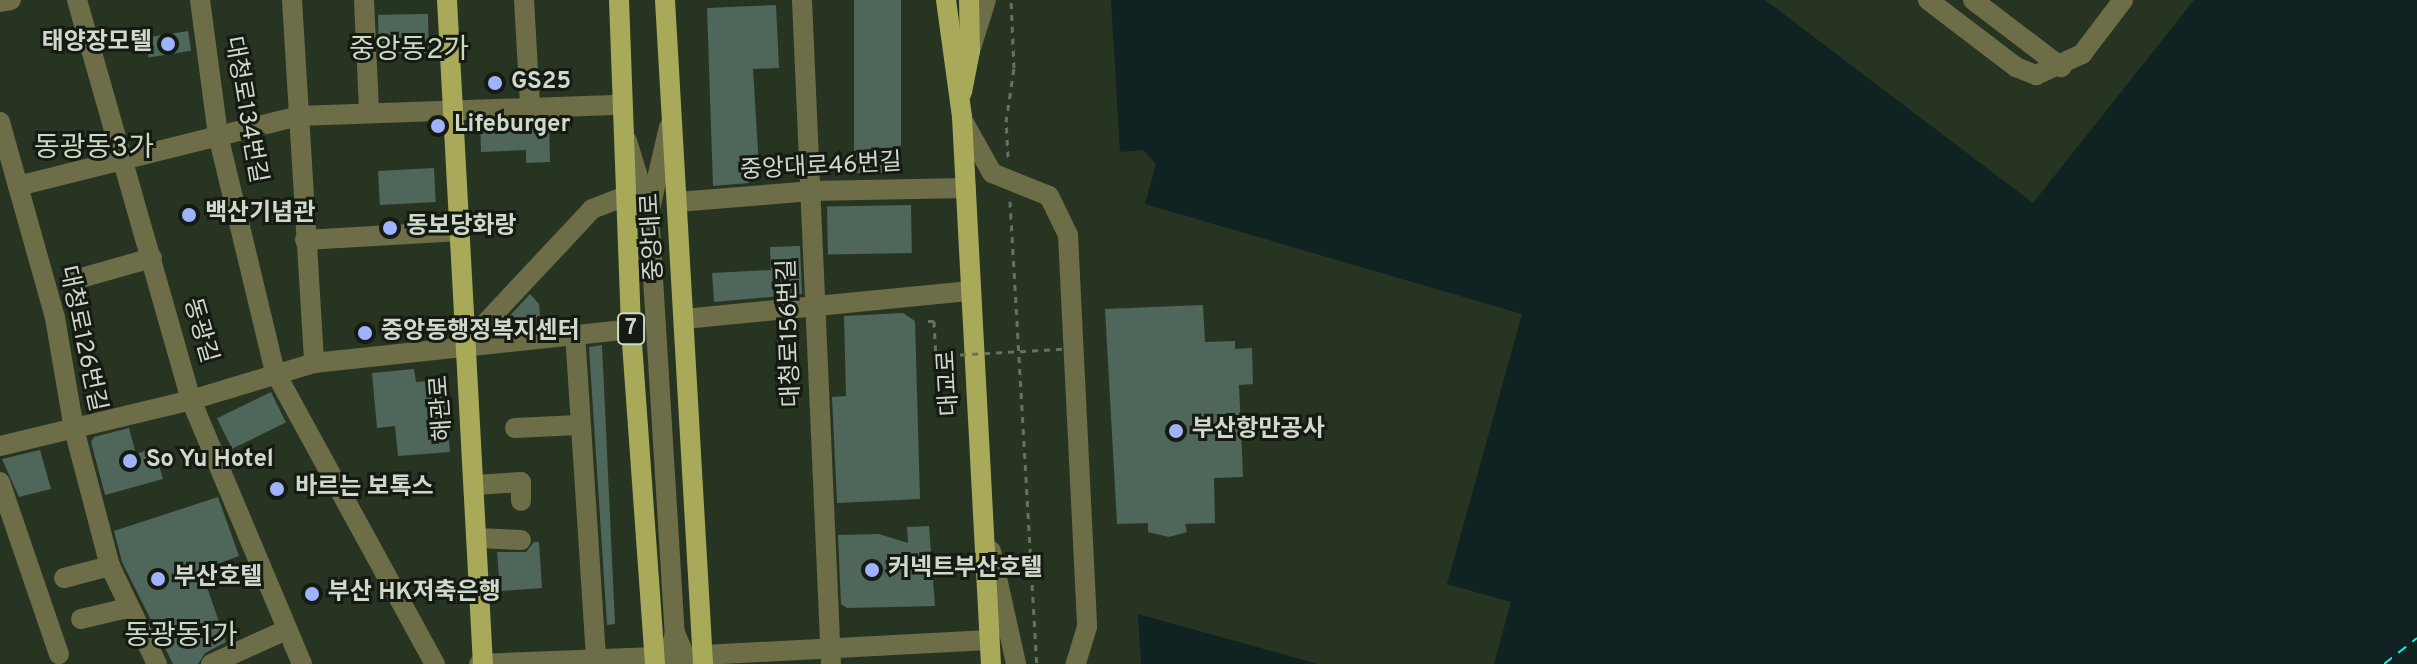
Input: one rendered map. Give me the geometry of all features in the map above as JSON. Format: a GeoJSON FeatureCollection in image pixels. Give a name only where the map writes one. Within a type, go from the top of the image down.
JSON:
{"type":"FeatureCollection","features":[{"type":"Feature","properties":{"kind":"main road","name":"해관로"},"geometry":{"type":"LineString","coordinates":[[447,0],[482,663]]}},
{"type":"Feature","properties":{"kind":"main road","name":"중앙대로"},"geometry":{"type":"LineString","coordinates":[[619,0],[631,329],[659,662]]}},
{"type":"Feature","properties":{"kind":"main road","name":"중앙대로"},"geometry":{"type":"LineString","coordinates":[[665,0],[684,319],[698,661]]}},
{"type":"Feature","properties":{"kind":"main road","name":"대교로"},"geometry":{"type":"LineString","coordinates":[[946,0],[961,108],[988,654]]}},
{"type":"Feature","properties":{"kind":"main road","name":"대교로"},"geometry":{"type":"LineString","coordinates":[[961,108],[970,51],[969,0]]}},
{"type":"Feature","properties":{"kind":"street"},"geometry":{"type":"LineString","coordinates":[[0,2],[11,0]]}},
{"type":"Feature","properties":{"kind":"street","name":"동광길"},"geometry":{"type":"LineString","coordinates":[[77,0],[191,400],[302,664]]}},
{"type":"Feature","properties":{"kind":"street","name":"대청로134번길"},"geometry":{"type":"LineString","coordinates":[[200,0],[218,135],[275,372],[435,664]]}},
{"type":"Feature","properties":{"kind":"street"},"geometry":{"type":"LineString","coordinates":[[292,0],[314,363]]}},
{"type":"Feature","properties":{"kind":"street"},"geometry":{"type":"LineString","coordinates":[[364,0],[369,112]]}},
{"type":"Feature","properties":{"kind":"street"},"geometry":{"type":"LineString","coordinates":[[524,0],[530,105]]}},
{"type":"Feature","properties":{"kind":"street","name":"대청로156번길"},"geometry":{"type":"LineString","coordinates":[[802,0],[831,656]]}},
{"type":"Feature","properties":{"kind":"street"},"geometry":{"type":"LineString","coordinates":[[970,51],[986,0]]}},
{"type":"Feature","properties":{"kind":"street"},"geometry":{"type":"LineString","coordinates":[[1928,0],[2016,67],[2036,75],[2061,67],[2082,54],[2123,0]]}},
{"type":"Feature","properties":{"kind":"street"},"geometry":{"type":"LineString","coordinates":[[1973,0],[2061,67]]}},
{"type":"Feature","properties":{"kind":"street"},"geometry":{"type":"LineString","coordinates":[[18,186],[298,116],[530,105],[621,115],[649,213],[675,633],[659,662],[596,657],[482,663]]}},
{"type":"Feature","properties":{"kind":"street"},"geometry":{"type":"LineString","coordinates":[[961,108],[980,159],[992,173],[1032,186],[1049,196],[1068,235],[1076,348],[1087,627],[1076,664]]}},
{"type":"Feature","properties":{"kind":"street"},"geometry":{"type":"LineString","coordinates":[[649,213],[672,116]]}},
{"type":"Feature","properties":{"kind":"street","name":"대청로126번길"},"geometry":{"type":"LineString","coordinates":[[0,122],[55,318],[74,429],[110,566],[127,608],[157,664]]}},
{"type":"Feature","properties":{"kind":"street","name":"중앙대로46번길"},"geometry":{"type":"LineString","coordinates":[[678,202],[811,191],[966,188]]}},
{"type":"Feature","properties":{"kind":"street","name":"중앙대로"},"geometry":{"type":"LineString","coordinates":[[464,346],[592,209],[624,197]]}},
{"type":"Feature","properties":{"kind":"street"},"geometry":{"type":"LineString","coordinates":[[305,240],[461,231]]}},
{"type":"Feature","properties":{"kind":"street"},"geometry":{"type":"LineString","coordinates":[[74,280],[152,258]]}},
{"type":"Feature","properties":{"kind":"street"},"geometry":{"type":"LineString","coordinates":[[684,319],[971,291]]}},
{"type":"Feature","properties":{"kind":"street"},"geometry":{"type":"LineString","coordinates":[[0,446],[191,400],[275,372],[314,363],[631,329]]}},
{"type":"Feature","properties":{"kind":"street"},"geometry":{"type":"LineString","coordinates":[[575,333],[596,657]]}},
{"type":"Feature","properties":{"kind":"street"},"geometry":{"type":"LineString","coordinates":[[515,428],[579,425]]}},
{"type":"Feature","properties":{"kind":"street"},"geometry":{"type":"LineString","coordinates":[[0,482],[59,654]]}},
{"type":"Feature","properties":{"kind":"street"},"geometry":{"type":"LineString","coordinates":[[475,485],[521,482],[521,501]]}},
{"type":"Feature","properties":{"kind":"street"},"geometry":{"type":"LineString","coordinates":[[983,521],[1016,664]]}},
{"type":"Feature","properties":{"kind":"street"},"geometry":{"type":"LineString","coordinates":[[477,538],[521,540]]}},
{"type":"Feature","properties":{"kind":"street"},"geometry":{"type":"LineString","coordinates":[[64,578],[110,566]]}},
{"type":"Feature","properties":{"kind":"street"},"geometry":{"type":"LineString","coordinates":[[81,619],[127,608]]}},
{"type":"Feature","properties":{"kind":"street"},"geometry":{"type":"LineString","coordinates":[[211,664],[286,630]]}},
{"type":"Feature","properties":{"kind":"street"},"geometry":{"type":"LineString","coordinates":[[675,633],[698,661],[988,654]]}},
{"type":"Feature","properties":{"kind":"path"},"geometry":{"type":"LineString","coordinates":[[1011,0],[1009,181],[1037,664]]}},
{"type":"Feature","properties":{"kind":"path"},"geometry":{"type":"LineString","coordinates":[[928,321],[934,321],[936,356],[1076,348]]}},
{"type":"Feature","properties":{"kind":"shaded area"},"geometry":{"type":"Polygon","coordinates":[[[1111,0],[1765,0],[2033,203],[2194,0],[2417,0],[2417,664],[1494,664],[1511,602],[1447,584],[1522,314],[1145,204],[1156,164],[1143,150],[1120,152],[1111,0]]]}},
{"type":"Feature","properties":{"kind":"shaded area"},"geometry":{"type":"Polygon","coordinates":[[[1138,614],[1318,664],[1141,664],[1138,614]]]}},
{"type":"Feature","properties":{"kind":"building"},"geometry":{"type":"Polygon","coordinates":[[[854,0],[901,0],[901,173],[854,173],[854,0]]]}},
{"type":"Feature","properties":{"kind":"building"},"geometry":{"type":"Polygon","coordinates":[[[776,5],[779,68],[753,69],[759,168],[748,169],[749,183],[713,186],[707,8],[776,5]]]}},
{"type":"Feature","properties":{"kind":"building"},"geometry":{"type":"Polygon","coordinates":[[[428,14],[429,53],[379,54],[378,15],[428,14]]]}},
{"type":"Feature","properties":{"kind":"building"},"geometry":{"type":"Polygon","coordinates":[[[188,31],[191,51],[149,57],[146,38],[188,31]]]}},
{"type":"Feature","properties":{"kind":"building"},"geometry":{"type":"Polygon","coordinates":[[[549,120],[550,162],[526,163],[526,150],[481,152],[480,123],[549,120]]]}},
{"type":"Feature","properties":{"kind":"building"},"geometry":{"type":"Polygon","coordinates":[[[434,168],[436,202],[380,205],[378,171],[434,168]]]}},
{"type":"Feature","properties":{"kind":"building"},"geometry":{"type":"Polygon","coordinates":[[[911,205],[912,253],[828,254],[827,206],[911,205]]]}},
{"type":"Feature","properties":{"kind":"building"},"geometry":{"type":"Polygon","coordinates":[[[800,246],[802,294],[714,302],[712,273],[771,270],[770,247],[800,246]]]}},
{"type":"Feature","properties":{"kind":"building"},"geometry":{"type":"Polygon","coordinates":[[[530,294],[539,304],[540,317],[505,321],[530,294]]]}},
{"type":"Feature","properties":{"kind":"building","name":"부산항만공사"},"geometry":{"type":"Polygon","coordinates":[[[1203,305],[1205,342],[1235,341],[1235,349],[1252,348],[1253,384],[1239,385],[1243,477],[1214,478],[1215,523],[1185,524],[1187,532],[1169,537],[1148,532],[1148,523],[1117,524],[1105,309],[1203,305]]]}},
{"type":"Feature","properties":{"kind":"building"},"geometry":{"type":"Polygon","coordinates":[[[903,313],[915,321],[920,499],[837,503],[832,397],[846,396],[844,316],[903,313]]]}},
{"type":"Feature","properties":{"kind":"building"},"geometry":{"type":"Polygon","coordinates":[[[602,345],[615,624],[607,625],[589,347],[602,345]]]}},
{"type":"Feature","properties":{"kind":"building"},"geometry":{"type":"Polygon","coordinates":[[[414,369],[416,382],[443,380],[450,452],[398,456],[395,426],[377,428],[372,373],[414,369]]]}},
{"type":"Feature","properties":{"kind":"building"},"geometry":{"type":"Polygon","coordinates":[[[271,392],[286,423],[232,449],[217,418],[271,392]]]}},
{"type":"Feature","properties":{"kind":"building","name":"So Yu Hotel"},"geometry":{"type":"Polygon","coordinates":[[[129,428],[136,454],[154,448],[163,479],[105,495],[91,442],[94,437],[129,428]]]}},
{"type":"Feature","properties":{"kind":"building"},"geometry":{"type":"Polygon","coordinates":[[[40,450],[51,489],[19,497],[2,459],[40,450]]]}},
{"type":"Feature","properties":{"kind":"building","name":"부산호텔"},"geometry":{"type":"Polygon","coordinates":[[[218,497],[239,556],[201,570],[226,642],[205,653],[198,664],[173,664],[122,562],[114,531],[218,497]]]}},
{"type":"Feature","properties":{"kind":"building"},"geometry":{"type":"Polygon","coordinates":[[[929,526],[935,606],[847,608],[841,604],[838,535],[879,534],[908,543],[907,527],[929,526]]]}},
{"type":"Feature","properties":{"kind":"building"},"geometry":{"type":"Polygon","coordinates":[[[534,542],[539,542],[542,588],[500,591],[497,552],[526,552],[534,542]]]}},
{"type":"Feature","properties":{"kind":"ferry route"},"geometry":{"type":"LineString","coordinates":[[2384,664],[2417,638]]}},
{"type":"Feature","properties":{"kind":"place","name":"태양장모텔"},"geometry":{"type":"Point","coordinates":[168,44]}},
{"type":"Feature","properties":{"kind":"place","name":"GS25"},"geometry":{"type":"Point","coordinates":[495,83]}},
{"type":"Feature","properties":{"kind":"place","name":"Lifeburger"},"geometry":{"type":"Point","coordinates":[438,126]}},
{"type":"Feature","properties":{"kind":"place","name":"백산기념관"},"geometry":{"type":"Point","coordinates":[189,215]}},
{"type":"Feature","properties":{"kind":"place","name":"동보당화랑"},"geometry":{"type":"Point","coordinates":[390,228]}},
{"type":"Feature","properties":{"kind":"place","name":"중앙동행정복지센터"},"geometry":{"type":"Point","coordinates":[365,333]}},
{"type":"Feature","properties":{"kind":"place","name":"부산항만공사"},"geometry":{"type":"Point","coordinates":[1176,431]}},
{"type":"Feature","properties":{"kind":"place","name":"So Yu Hotel"},"geometry":{"type":"Point","coordinates":[130,461]}},
{"type":"Feature","properties":{"kind":"place","name":"바르는 보톡스"},"geometry":{"type":"Point","coordinates":[277,489]}},
{"type":"Feature","properties":{"kind":"place","name":"커넥트부산호텔"},"geometry":{"type":"Point","coordinates":[872,570]}},
{"type":"Feature","properties":{"kind":"place","name":"부산호텔"},"geometry":{"type":"Point","coordinates":[158,579]}},
{"type":"Feature","properties":{"kind":"place","name":"부산 HK저축은행"},"geometry":{"type":"Point","coordinates":[312,594]}},
{"type":"Feature","properties":{"kind":"district","name":"중앙동2가"},"geometry":{"type":"Point","coordinates":[409,51]}},
{"type":"Feature","properties":{"kind":"district","name":"동광동3가"},"geometry":{"type":"Point","coordinates":[94,149]}},
{"type":"Feature","properties":{"kind":"district","name":"동광동1가"},"geometry":{"type":"Point","coordinates":[181,637]}}]}
